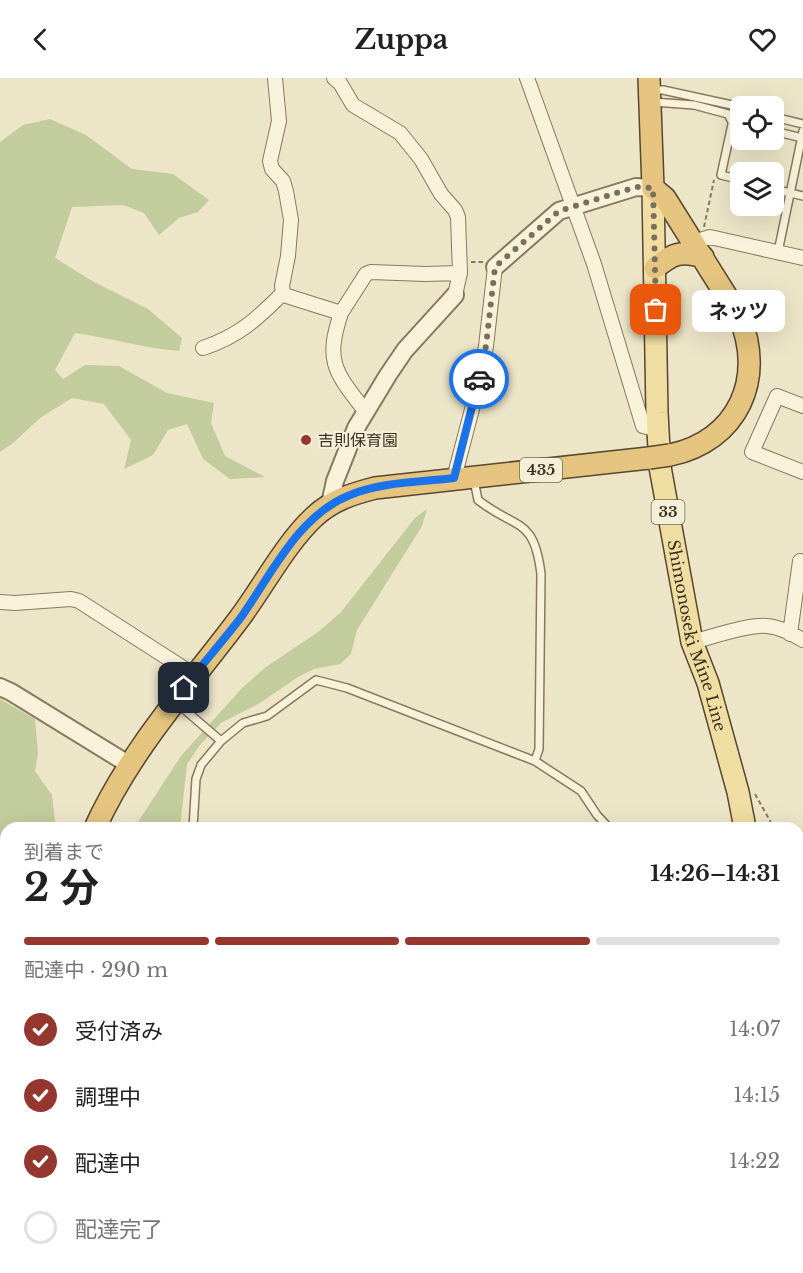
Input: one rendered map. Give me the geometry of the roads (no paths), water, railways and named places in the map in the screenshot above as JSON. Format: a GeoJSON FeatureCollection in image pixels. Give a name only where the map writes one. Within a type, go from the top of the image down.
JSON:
{"type":"FeatureCollection","features":[{"type":"Feature","properties":{"kind":"highway"},"geometry":{"type":"LineString","coordinates":[[650,90],[653,188]]}},
{"type":"Feature","properties":{"kind":"highway","name":"435"},"geometry":{"type":"LineString","coordinates":[[98,822],[128,764],[174,700],[239,619],[300,532],[330,504],[351,494],[401,484],[649,458],[686,452],[701,445],[723,427],[739,408],[750,375],[750,355],[746,332],[700,247],[665,198],[653,188]]}},
{"type":"Feature","properties":{"kind":"highway"},"geometry":{"type":"LineString","coordinates":[[655,268],[668,257],[690,253],[700,247]]}},
{"type":"Feature","properties":{"kind":"main road","name":"Shimonoseki Mine Line"},"geometry":{"type":"LineString","coordinates":[[653,188],[660,467],[692,642],[708,683],[738,792],[744,822]]}},
{"type":"Feature","properties":{"kind":"street"},"geometry":{"type":"LineString","coordinates":[[275,78],[279,121],[270,161],[272,169],[283,181],[291,220],[283,292],[287,296],[341,313]]}},
{"type":"Feature","properties":{"kind":"street"},"geometry":{"type":"LineString","coordinates":[[330,504],[335,481],[356,428],[405,350],[455,295],[460,267],[458,218],[421,159],[400,133],[353,105],[334,78]]}},
{"type":"Feature","properties":{"kind":"street"},"geometry":{"type":"LineString","coordinates":[[527,78],[611,319],[643,426],[658,430]]}},
{"type":"Feature","properties":{"kind":"street"},"geometry":{"type":"LineString","coordinates":[[454,478],[486,346],[495,267],[559,211],[636,187],[653,188]]}},
{"type":"Feature","properties":{"kind":"street"},"geometry":{"type":"LineString","coordinates":[[700,247],[710,237],[803,258]]}},
{"type":"Feature","properties":{"kind":"street"},"geometry":{"type":"LineString","coordinates":[[367,411],[338,375],[333,350],[333,338],[341,313],[366,274],[371,272],[425,274],[460,267]]}},
{"type":"Feature","properties":{"kind":"street"},"geometry":{"type":"LineString","coordinates":[[203,348],[226,340],[242,330],[258,318],[283,292]]}},
{"type":"Feature","properties":{"kind":"street"},"geometry":{"type":"LineString","coordinates":[[803,406],[777,396],[752,452],[803,472]]}},
{"type":"Feature","properties":{"kind":"street"},"geometry":{"type":"LineString","coordinates":[[692,642],[759,626],[782,629],[797,637],[800,561]]}},
{"type":"Feature","properties":{"kind":"street"},"geometry":{"type":"LineString","coordinates":[[0,602],[71,599],[79,601],[194,675]]}},
{"type":"Feature","properties":{"kind":"street"},"geometry":{"type":"LineString","coordinates":[[0,687],[12,692],[128,764]]}},
{"type":"Feature","properties":{"kind":"lane"},"geometry":{"type":"LineString","coordinates":[[650,90],[663,90],[730,105]]}},
{"type":"Feature","properties":{"kind":"lane"},"geometry":{"type":"LineString","coordinates":[[650,90],[728,114],[730,118]]}},
{"type":"Feature","properties":{"kind":"lane"},"geometry":{"type":"LineString","coordinates":[[784,119],[803,124]]}},
{"type":"Feature","properties":{"kind":"lane"},"geometry":{"type":"LineString","coordinates":[[730,132],[721,175],[730,177]]}},
{"type":"Feature","properties":{"kind":"lane"},"geometry":{"type":"LineString","coordinates":[[778,252],[802,134],[784,132]]}},
{"type":"Feature","properties":{"kind":"lane"},"geometry":{"type":"LineString","coordinates":[[784,192],[803,196]]}},
{"type":"Feature","properties":{"kind":"lane"},"geometry":{"type":"LineString","coordinates":[[454,478],[475,491],[478,500],[525,529],[534,540],[539,557],[541,574],[539,749],[535,760]]}},
{"type":"Feature","properties":{"kind":"lane"},"geometry":{"type":"LineString","coordinates":[[193,822],[196,779],[201,765],[221,741],[243,723],[267,716],[316,680],[347,688],[535,760],[581,791],[603,822]]}},
{"type":"Feature","properties":{"kind":"lane"},"geometry":{"type":"LineString","coordinates":[[174,700],[221,741]]}},
{"type":"Feature","properties":{"kind":"place","name":"ネッツ"},"geometry":{"type":"Point","coordinates":[656,310]}},
{"type":"Feature","properties":{"kind":"place","name":"吉則保育園"},"geometry":{"type":"Point","coordinates":[306,440]}}]}
